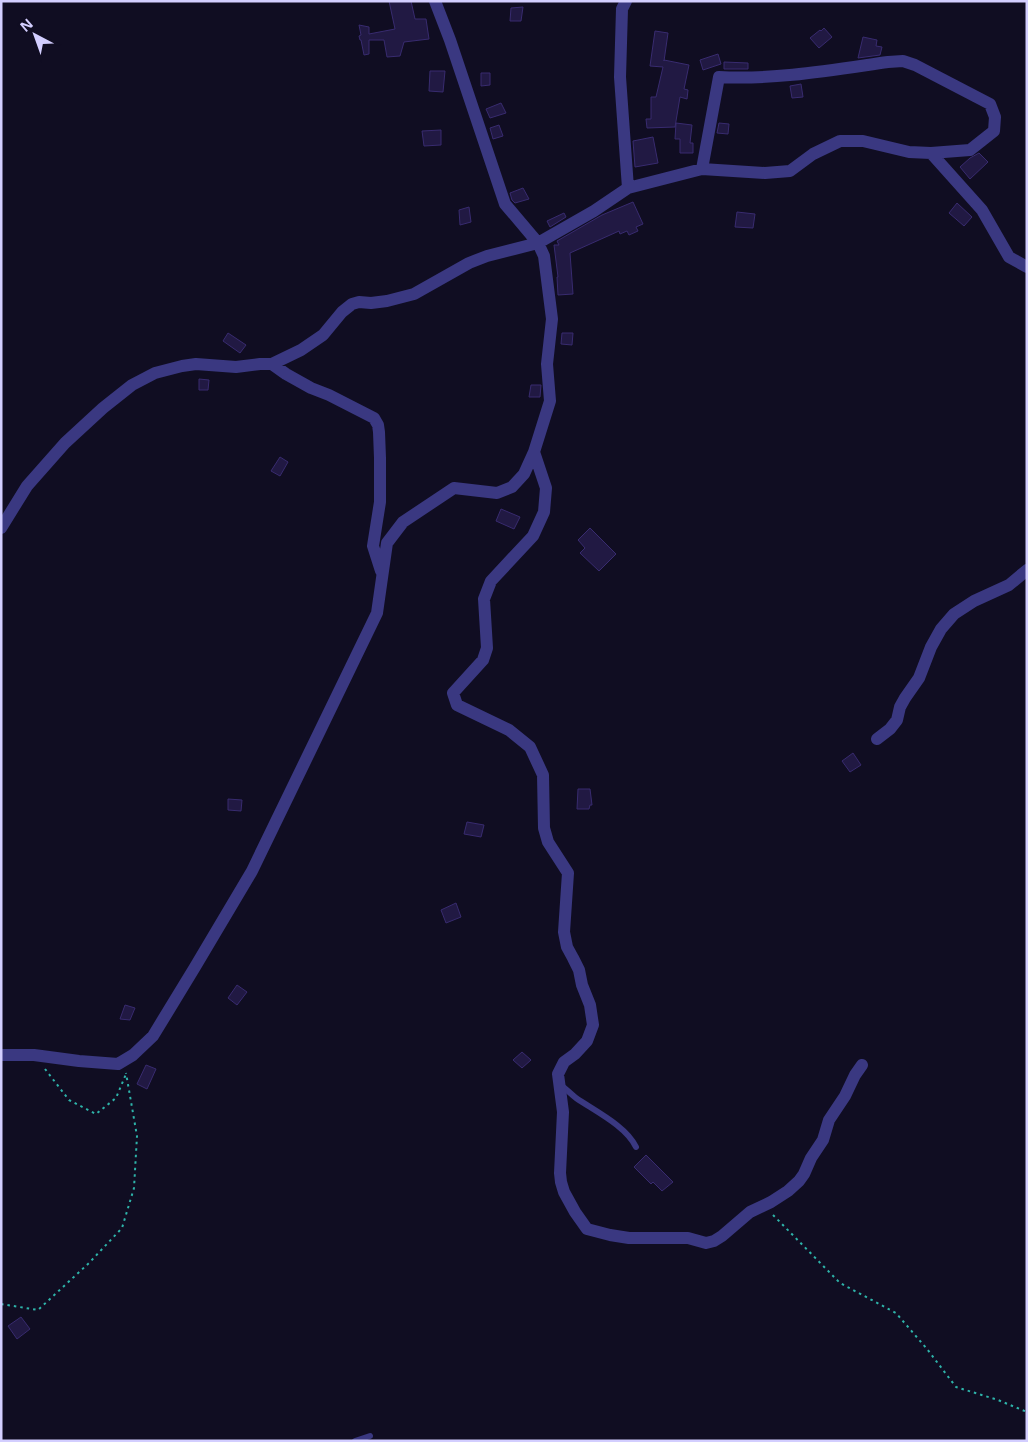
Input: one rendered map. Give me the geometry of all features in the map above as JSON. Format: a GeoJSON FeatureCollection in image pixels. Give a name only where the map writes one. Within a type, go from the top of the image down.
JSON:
{"type":"FeatureCollection","features":[{"type":"Feature","properties":{"kind":"street"},"geometry":{"type":"LineString","coordinates":[[1,1055],[34,1056],[122,1068],[153,1036],[252,871],[376,613],[387,543],[403,522],[454,488],[497,493],[512,487],[524,474],[534,452],[550,401],[548,364],[552,319],[544,256],[538,243],[505,204],[435,1]]}},
{"type":"Feature","properties":{"kind":"street"},"geometry":{"type":"LineString","coordinates":[[626,1],[622,9],[620,77],[628,188]]}},
{"type":"Feature","properties":{"kind":"street"},"geometry":{"type":"LineString","coordinates":[[2,526],[26,486],[65,443],[103,408],[132,385],[155,373],[196,364],[236,367],[272,364],[301,350],[323,335],[342,312],[352,304],[387,301],[414,294],[469,263],[487,256],[538,243],[594,212],[628,188],[702,169],[765,174],[790,170],[813,154],[840,141],[863,141],[909,152],[931,154],[970,150],[994,131],[995,117],[990,104],[915,65],[903,61],[796,75],[719,77],[702,169]]}},
{"type":"Feature","properties":{"kind":"street"},"geometry":{"type":"LineString","coordinates":[[931,154],[982,210],[1008,257],[1027,267]]}},
{"type":"Feature","properties":{"kind":"street"},"geometry":{"type":"LineString","coordinates":[[272,364],[311,388],[367,413],[374,418],[378,426],[380,502],[373,546],[382,574]]}},
{"type":"Feature","properties":{"kind":"street"},"geometry":{"type":"LineString","coordinates":[[534,452],[546,488],[544,512],[533,536],[491,581],[484,599],[487,648],[483,660],[453,692],[457,705],[509,730],[530,747],[543,774],[544,828],[548,842],[568,873],[564,932],[567,947],[579,970],[582,985],[590,1005],[593,1024],[587,1041],[575,1054],[564,1062],[558,1074],[563,1112],[560,1161],[561,1182],[569,1202],[587,1228],[594,1232],[630,1238],[688,1238],[706,1243],[714,1241],[743,1217],[788,1192],[799,1181],[811,1158],[820,1146],[829,1120],[862,1065]]}},
{"type":"Feature","properties":{"kind":"street"},"geometry":{"type":"LineString","coordinates":[[877,739],[896,720],[904,698],[919,678],[940,629],[954,614],[974,601],[1009,585],[1027,570]]}},
{"type":"Feature","properties":{"kind":"lane"},"geometry":{"type":"LineString","coordinates":[[558,1083],[620,1128],[633,1140],[636,1147]]}},
{"type":"Feature","properties":{"kind":"lane"},"geometry":{"type":"LineString","coordinates":[[355,1441],[370,1436]]}},
{"type":"Feature","properties":{"kind":"path"},"geometry":{"type":"LineString","coordinates":[[34,1056],[69,1100],[96,1114],[116,1098],[122,1068]]}},
{"type":"Feature","properties":{"kind":"path"},"geometry":{"type":"LineString","coordinates":[[1,1304],[38,1310],[89,1263],[122,1228],[134,1188],[138,1136],[122,1068]]}},
{"type":"Feature","properties":{"kind":"path"},"geometry":{"type":"LineString","coordinates":[[762,1205],[840,1283],[896,1313],[927,1349],[956,1388],[998,1400],[1027,1412]]}},
{"type":"Feature","properties":{"kind":"building"},"geometry":{"type":"Polygon","coordinates":[[[389,1],[411,1],[415,19],[426,19],[429,39],[404,42],[400,56],[387,57],[384,40],[369,40],[369,54],[364,55],[359,36],[361,35],[359,25],[369,27],[369,34],[395,29],[389,1]]]}},
{"type":"Feature","properties":{"kind":"building"},"geometry":{"type":"Polygon","coordinates":[[[523,7],[521,21],[510,21],[511,8],[523,7]]]}},
{"type":"Feature","properties":{"kind":"building"},"geometry":{"type":"Polygon","coordinates":[[[824,28],[832,37],[819,48],[810,38],[824,28]]]}},
{"type":"Feature","properties":{"kind":"building"},"geometry":{"type":"Polygon","coordinates":[[[655,31],[668,33],[664,60],[689,65],[684,89],[688,90],[687,99],[680,97],[675,127],[647,128],[646,119],[651,119],[651,97],[656,97],[663,67],[650,66],[655,31]]]}},
{"type":"Feature","properties":{"kind":"building"},"geometry":{"type":"Polygon","coordinates":[[[863,37],[877,40],[876,46],[882,47],[880,55],[858,58],[863,37]]]}},
{"type":"Feature","properties":{"kind":"building"},"geometry":{"type":"Polygon","coordinates":[[[718,54],[721,64],[703,70],[700,60],[718,54]]]}},
{"type":"Feature","properties":{"kind":"building"},"geometry":{"type":"Polygon","coordinates":[[[724,62],[748,63],[748,69],[724,69],[724,62]]]}},
{"type":"Feature","properties":{"kind":"building"},"geometry":{"type":"Polygon","coordinates":[[[430,71],[445,71],[443,92],[429,91],[430,71]]]}},
{"type":"Feature","properties":{"kind":"building"},"geometry":{"type":"Polygon","coordinates":[[[481,73],[490,73],[490,85],[481,86],[481,73]]]}},
{"type":"Feature","properties":{"kind":"building"},"geometry":{"type":"Polygon","coordinates":[[[801,84],[803,97],[792,98],[790,86],[801,84]]]}},
{"type":"Feature","properties":{"kind":"building"},"geometry":{"type":"Polygon","coordinates":[[[501,103],[506,113],[490,118],[486,109],[501,103]]]}},
{"type":"Feature","properties":{"kind":"building"},"geometry":{"type":"Polygon","coordinates":[[[676,123],[692,125],[690,143],[693,143],[693,153],[680,153],[680,139],[675,139],[676,123]]]}},
{"type":"Feature","properties":{"kind":"building"},"geometry":{"type":"Polygon","coordinates":[[[719,123],[729,124],[728,134],[717,133],[719,123]]]}},
{"type":"Feature","properties":{"kind":"building"},"geometry":{"type":"Polygon","coordinates":[[[499,125],[503,136],[493,139],[490,128],[499,125]]]}},
{"type":"Feature","properties":{"kind":"building"},"geometry":{"type":"Polygon","coordinates":[[[441,130],[441,145],[424,146],[422,131],[441,130]]]}},
{"type":"Feature","properties":{"kind":"building"},"geometry":{"type":"Polygon","coordinates":[[[653,137],[658,163],[635,167],[633,141],[653,137]]]}},
{"type":"Feature","properties":{"kind":"building"},"geometry":{"type":"Polygon","coordinates":[[[979,153],[988,162],[970,179],[960,167],[979,153]]]}},
{"type":"Feature","properties":{"kind":"building"},"geometry":{"type":"Polygon","coordinates":[[[523,188],[529,199],[515,203],[510,193],[523,188]]]}},
{"type":"Feature","properties":{"kind":"building"},"geometry":{"type":"Polygon","coordinates":[[[633,202],[643,224],[636,227],[638,231],[629,235],[627,231],[620,234],[619,231],[570,253],[573,294],[558,295],[554,245],[559,245],[557,241],[602,215],[633,202]]]}},
{"type":"Feature","properties":{"kind":"building"},"geometry":{"type":"Polygon","coordinates":[[[957,203],[972,217],[964,226],[949,213],[957,203]]]}},
{"type":"Feature","properties":{"kind":"building"},"geometry":{"type":"Polygon","coordinates":[[[469,207],[471,222],[460,225],[459,210],[469,207]]]}},
{"type":"Feature","properties":{"kind":"building"},"geometry":{"type":"Polygon","coordinates":[[[737,212],[755,214],[753,228],[735,227],[737,212]]]}},
{"type":"Feature","properties":{"kind":"building"},"geometry":{"type":"Polygon","coordinates":[[[564,213],[566,217],[550,227],[547,221],[564,213]]]}},
{"type":"Feature","properties":{"kind":"building"},"geometry":{"type":"Polygon","coordinates":[[[228,333],[246,345],[240,353],[223,341],[228,333]]]}},
{"type":"Feature","properties":{"kind":"building"},"geometry":{"type":"Polygon","coordinates":[[[562,333],[573,333],[572,345],[561,344],[562,333]]]}},
{"type":"Feature","properties":{"kind":"building"},"geometry":{"type":"Polygon","coordinates":[[[199,379],[209,380],[208,390],[199,390],[199,379]]]}},
{"type":"Feature","properties":{"kind":"building"},"geometry":{"type":"Polygon","coordinates":[[[531,385],[541,385],[540,397],[529,397],[531,385]]]}},
{"type":"Feature","properties":{"kind":"building"},"geometry":{"type":"Polygon","coordinates":[[[280,457],[288,462],[280,476],[271,471],[280,457]]]}},
{"type":"Feature","properties":{"kind":"building"},"geometry":{"type":"Polygon","coordinates":[[[501,509],[520,517],[514,529],[496,521],[501,509]]]}},
{"type":"Feature","properties":{"kind":"building"},"geometry":{"type":"Polygon","coordinates":[[[590,528],[616,554],[599,571],[580,553],[585,548],[578,540],[590,528]]]}},
{"type":"Feature","properties":{"kind":"building"},"geometry":{"type":"Polygon","coordinates":[[[853,753],[861,765],[850,772],[842,761],[853,753]]]}},
{"type":"Feature","properties":{"kind":"building"},"geometry":{"type":"Polygon","coordinates":[[[578,789],[590,789],[592,805],[590,805],[589,809],[577,809],[578,789]]]}},
{"type":"Feature","properties":{"kind":"building"},"geometry":{"type":"Polygon","coordinates":[[[228,799],[242,800],[241,811],[228,810],[228,799]]]}},
{"type":"Feature","properties":{"kind":"building"},"geometry":{"type":"Polygon","coordinates":[[[467,822],[484,825],[481,837],[464,834],[467,822]]]}},
{"type":"Feature","properties":{"kind":"building"},"geometry":{"type":"Polygon","coordinates":[[[456,903],[461,917],[446,923],[441,910],[456,903]]]}},
{"type":"Feature","properties":{"kind":"building"},"geometry":{"type":"Polygon","coordinates":[[[237,985],[247,992],[237,1005],[228,998],[237,985]]]}},
{"type":"Feature","properties":{"kind":"building"},"geometry":{"type":"Polygon","coordinates":[[[125,1005],[135,1008],[130,1020],[120,1019],[125,1005]]]}},
{"type":"Feature","properties":{"kind":"building"},"geometry":{"type":"Polygon","coordinates":[[[522,1052],[531,1060],[522,1068],[513,1060],[522,1052]]]}},
{"type":"Feature","properties":{"kind":"building"},"geometry":{"type":"Polygon","coordinates":[[[146,1065],[156,1069],[147,1089],[137,1084],[146,1065]]]}},
{"type":"Feature","properties":{"kind":"building"},"geometry":{"type":"Polygon","coordinates":[[[646,1155],[673,1182],[662,1191],[653,1182],[651,1184],[634,1167],[646,1155]]]}},
{"type":"Feature","properties":{"kind":"building"},"geometry":{"type":"Polygon","coordinates":[[[21,1317],[30,1329],[17,1339],[8,1326],[21,1317]]]}}]}
